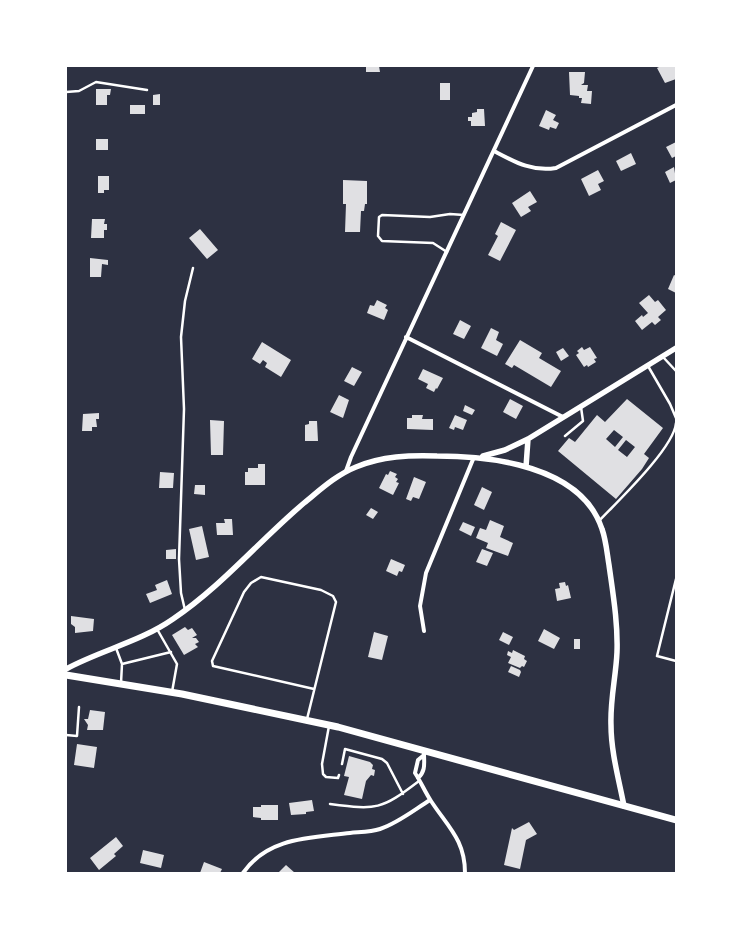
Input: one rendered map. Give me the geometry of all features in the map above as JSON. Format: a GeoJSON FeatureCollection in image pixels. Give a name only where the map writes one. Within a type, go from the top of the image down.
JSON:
{"type":"FeatureCollection","features":[{"type":"Feature","properties":{"kind":"main road"},"geometry":{"type":"LineString","coordinates":[[66,675],[171,692],[329,725],[424,753],[675,819]]}},
{"type":"Feature","properties":{"kind":"street"},"geometry":{"type":"LineString","coordinates":[[346,471],[406,337],[533,66]]}},
{"type":"Feature","properties":{"kind":"street"},"geometry":{"type":"LineString","coordinates":[[494,151],[529,168],[546,170],[556,168],[676,105]]}},
{"type":"Feature","properties":{"kind":"street"},"geometry":{"type":"LineString","coordinates":[[406,337],[563,417]]}},
{"type":"Feature","properties":{"kind":"street"},"geometry":{"type":"LineString","coordinates":[[66,669],[85,659],[116,648],[157,629],[185,610],[210,590],[298,508],[329,482],[346,471],[371,462],[409,456],[474,456],[497,453],[528,439],[676,348]]}},
{"type":"Feature","properties":{"kind":"street"},"geometry":{"type":"LineString","coordinates":[[526,467],[528,439]]}},
{"type":"Feature","properties":{"kind":"street"},"geometry":{"type":"LineString","coordinates":[[474,456],[526,467],[558,479],[574,489],[587,502],[599,521],[604,538],[617,623],[617,653],[611,711],[611,734],[624,806]]}},
{"type":"Feature","properties":{"kind":"street"},"geometry":{"type":"LineString","coordinates":[[424,630],[420,606],[426,573],[474,456]]}},
{"type":"Feature","properties":{"kind":"street"},"geometry":{"type":"LineString","coordinates":[[419,780],[423,774],[426,762],[424,753]]}},
{"type":"Feature","properties":{"kind":"street"},"geometry":{"type":"LineString","coordinates":[[424,753],[418,760],[415,773],[430,800],[451,827],[460,843],[465,859],[465,873]]}},
{"type":"Feature","properties":{"kind":"street"},"geometry":{"type":"LineString","coordinates":[[243,873],[253,860],[273,846],[289,842],[379,829],[393,823],[430,800]]}},
{"type":"Feature","properties":{"kind":"lane"},"geometry":{"type":"LineString","coordinates":[[66,92],[79,91],[96,82],[147,90]]}},
{"type":"Feature","properties":{"kind":"lane"},"geometry":{"type":"LineString","coordinates":[[447,252],[433,244],[382,241],[378,236],[379,217],[382,215],[430,217],[450,214],[464,215]]}},
{"type":"Feature","properties":{"kind":"lane"},"geometry":{"type":"LineString","coordinates":[[185,610],[181,593],[179,559],[184,409],[181,337],[185,302],[192,268]]}},
{"type":"Feature","properties":{"kind":"lane"},"geometry":{"type":"LineString","coordinates":[[663,356],[676,371]]}},
{"type":"Feature","properties":{"kind":"lane"},"geometry":{"type":"LineString","coordinates":[[647,366],[670,404],[676,418]]}},
{"type":"Feature","properties":{"kind":"lane"},"geometry":{"type":"LineString","coordinates":[[565,436],[584,421],[581,406]]}},
{"type":"Feature","properties":{"kind":"lane"},"geometry":{"type":"LineString","coordinates":[[599,521],[631,489],[669,442],[676,423]]}},
{"type":"Feature","properties":{"kind":"lane"},"geometry":{"type":"LineString","coordinates":[[307,720],[336,602],[333,596],[321,590],[261,577],[251,583],[244,592],[212,661],[213,666],[314,689]]}},
{"type":"Feature","properties":{"kind":"lane"},"geometry":{"type":"LineString","coordinates":[[676,579],[657,656],[676,661]]}},
{"type":"Feature","properties":{"kind":"lane"},"geometry":{"type":"LineString","coordinates":[[157,629],[177,664],[171,692]]}},
{"type":"Feature","properties":{"kind":"lane"},"geometry":{"type":"LineString","coordinates":[[116,648],[122,664],[121,684]]}},
{"type":"Feature","properties":{"kind":"lane"},"geometry":{"type":"LineString","coordinates":[[122,664],[171,652]]}},
{"type":"Feature","properties":{"kind":"lane"},"geometry":{"type":"LineString","coordinates":[[66,735],[77,736],[79,707]]}},
{"type":"Feature","properties":{"kind":"lane"},"geometry":{"type":"LineString","coordinates":[[329,725],[323,756],[323,774],[326,777],[334,778],[338,778],[339,775]]}},
{"type":"Feature","properties":{"kind":"lane"},"geometry":{"type":"LineString","coordinates":[[342,764],[345,749],[382,758],[387,763],[403,794]]}},
{"type":"Feature","properties":{"kind":"lane"},"geometry":{"type":"LineString","coordinates":[[330,804],[376,807],[384,805],[403,794],[419,780]]}},
{"type":"Feature","properties":{"kind":"building"},"geometry":{"type":"Polygon","coordinates":[[[366,66],[379,66],[380,72],[366,72],[366,66]]]}},
{"type":"Feature","properties":{"kind":"building"},"geometry":{"type":"Polygon","coordinates":[[[661,66],[676,66],[676,79],[665,83],[657,68],[661,66]]]}},
{"type":"Feature","properties":{"kind":"building"},"geometry":{"type":"Polygon","coordinates":[[[569,72],[585,72],[584,83],[581,85],[588,85],[587,91],[592,91],[591,104],[581,103],[582,98],[579,98],[579,96],[570,95],[569,72]]]}},
{"type":"Feature","properties":{"kind":"building"},"geometry":{"type":"Polygon","coordinates":[[[440,83],[450,83],[450,100],[440,100],[440,83]]]}},
{"type":"Feature","properties":{"kind":"building"},"geometry":{"type":"Polygon","coordinates":[[[96,89],[111,89],[110,95],[107,95],[107,105],[96,105],[96,89]]]}},
{"type":"Feature","properties":{"kind":"building"},"geometry":{"type":"Polygon","coordinates":[[[160,94],[160,105],[153,105],[153,95],[160,94]]]}},
{"type":"Feature","properties":{"kind":"building"},"geometry":{"type":"Polygon","coordinates":[[[130,105],[145,105],[145,114],[130,114],[130,105]]]}},
{"type":"Feature","properties":{"kind":"building"},"geometry":{"type":"Polygon","coordinates":[[[477,109],[484,109],[485,126],[471,126],[471,121],[468,121],[468,117],[472,117],[472,113],[477,112],[477,109]]]}},
{"type":"Feature","properties":{"kind":"building"},"geometry":{"type":"Polygon","coordinates":[[[546,110],[556,115],[553,120],[559,123],[556,129],[550,127],[549,130],[539,126],[546,110]]]}},
{"type":"Feature","properties":{"kind":"building"},"geometry":{"type":"Polygon","coordinates":[[[96,139],[108,139],[108,150],[96,150],[96,139]]]}},
{"type":"Feature","properties":{"kind":"building"},"geometry":{"type":"Polygon","coordinates":[[[676,142],[676,156],[672,158],[666,147],[676,142]]]}},
{"type":"Feature","properties":{"kind":"building"},"geometry":{"type":"Polygon","coordinates":[[[631,153],[636,164],[621,171],[616,161],[631,153]]]}},
{"type":"Feature","properties":{"kind":"building"},"geometry":{"type":"Polygon","coordinates":[[[674,167],[676,180],[670,183],[665,172],[674,167]]]}},
{"type":"Feature","properties":{"kind":"building"},"geometry":{"type":"Polygon","coordinates":[[[598,170],[604,181],[598,184],[601,190],[589,196],[581,179],[598,170]]]}},
{"type":"Feature","properties":{"kind":"building"},"geometry":{"type":"Polygon","coordinates":[[[98,176],[109,176],[109,190],[104,190],[104,193],[98,193],[98,176]]]}},
{"type":"Feature","properties":{"kind":"building"},"geometry":{"type":"Polygon","coordinates":[[[343,180],[367,181],[367,204],[365,204],[364,211],[361,211],[360,232],[345,232],[346,204],[343,204],[343,180]]]}},
{"type":"Feature","properties":{"kind":"building"},"geometry":{"type":"Polygon","coordinates":[[[530,191],[537,202],[528,207],[531,211],[521,217],[512,203],[530,191]]]}},
{"type":"Feature","properties":{"kind":"building"},"geometry":{"type":"Polygon","coordinates":[[[92,219],[105,219],[104,224],[107,224],[107,230],[104,230],[104,238],[91,238],[92,219]]]}},
{"type":"Feature","properties":{"kind":"building"},"geometry":{"type":"Polygon","coordinates":[[[501,222],[516,230],[500,261],[488,255],[498,236],[495,234],[501,222]]]}},
{"type":"Feature","properties":{"kind":"building"},"geometry":{"type":"Polygon","coordinates":[[[200,229],[218,250],[207,259],[189,238],[200,229]]]}},
{"type":"Feature","properties":{"kind":"building"},"geometry":{"type":"Polygon","coordinates":[[[90,258],[108,260],[108,265],[102,264],[101,277],[90,277],[90,258]]]}},
{"type":"Feature","properties":{"kind":"building"},"geometry":{"type":"Polygon","coordinates":[[[674,275],[676,276],[676,293],[668,289],[674,275]]]}},
{"type":"Feature","properties":{"kind":"building"},"geometry":{"type":"Polygon","coordinates":[[[649,295],[655,302],[658,300],[666,310],[658,317],[661,320],[655,325],[652,322],[642,330],[635,321],[642,315],[643,317],[648,313],[639,303],[649,295]]]}},
{"type":"Feature","properties":{"kind":"building"},"geometry":{"type":"Polygon","coordinates":[[[377,300],[387,305],[385,308],[388,310],[384,320],[367,313],[370,305],[374,306],[377,300]]]}},
{"type":"Feature","properties":{"kind":"building"},"geometry":{"type":"Polygon","coordinates":[[[460,320],[471,326],[464,339],[453,334],[460,320]]]}},
{"type":"Feature","properties":{"kind":"building"},"geometry":{"type":"Polygon","coordinates":[[[491,328],[499,332],[496,340],[503,344],[497,356],[481,348],[491,328]]]}},
{"type":"Feature","properties":{"kind":"building"},"geometry":{"type":"Polygon","coordinates":[[[520,340],[542,353],[539,358],[561,371],[551,387],[514,365],[512,368],[505,364],[520,340]]]}},
{"type":"Feature","properties":{"kind":"building"},"geometry":{"type":"Polygon","coordinates":[[[262,342],[291,360],[281,377],[265,367],[267,363],[263,360],[260,364],[252,359],[262,342]]]}},
{"type":"Feature","properties":{"kind":"building"},"geometry":{"type":"Polygon","coordinates":[[[582,347],[584,350],[590,347],[597,358],[594,359],[596,362],[588,367],[587,365],[584,367],[576,355],[579,353],[577,351],[582,347]]]}},
{"type":"Feature","properties":{"kind":"building"},"geometry":{"type":"Polygon","coordinates":[[[563,348],[569,356],[561,361],[556,352],[563,348]]]}},
{"type":"Feature","properties":{"kind":"building"},"geometry":{"type":"Polygon","coordinates":[[[352,367],[362,372],[354,386],[344,381],[352,367]]]}},
{"type":"Feature","properties":{"kind":"building"},"geometry":{"type":"Polygon","coordinates":[[[423,369],[443,378],[434,392],[426,388],[428,384],[418,379],[423,369]]]}},
{"type":"Feature","properties":{"kind":"building"},"geometry":{"type":"Polygon","coordinates":[[[339,395],[349,400],[343,418],[330,412],[339,395]]]}},
{"type":"Feature","properties":{"kind":"building"},"geometry":{"type":"Polygon","coordinates":[[[510,399],[523,406],[516,419],[503,412],[510,399]]]}},
{"type":"Feature","properties":{"kind":"building"},"geometry":{"type":"Polygon","coordinates":[[[627,399],[663,428],[644,454],[649,458],[642,469],[616,499],[558,451],[569,438],[575,442],[597,415],[605,422],[627,399]],[[614,430],[606,439],[615,447],[623,437],[614,430]],[[626,440],[618,450],[627,457],[635,447],[626,440]]]}},
{"type":"Feature","properties":{"kind":"building"},"geometry":{"type":"Polygon","coordinates":[[[465,405],[475,410],[472,415],[463,411],[465,405]]]}},
{"type":"Feature","properties":{"kind":"building"},"geometry":{"type":"Polygon","coordinates":[[[99,413],[99,419],[96,419],[97,427],[92,427],[92,431],[82,431],[83,414],[99,413]]]}},
{"type":"Feature","properties":{"kind":"building"},"geometry":{"type":"Polygon","coordinates":[[[412,415],[423,415],[422,419],[433,419],[433,430],[407,429],[407,418],[412,418],[412,415]]]}},
{"type":"Feature","properties":{"kind":"building"},"geometry":{"type":"Polygon","coordinates":[[[455,415],[467,420],[463,430],[455,427],[454,430],[449,428],[455,415]]]}},
{"type":"Feature","properties":{"kind":"building"},"geometry":{"type":"Polygon","coordinates":[[[210,420],[224,421],[223,455],[211,455],[210,420]]]}},
{"type":"Feature","properties":{"kind":"building"},"geometry":{"type":"Polygon","coordinates":[[[309,421],[317,421],[318,441],[305,441],[305,425],[309,424],[309,421]]]}},
{"type":"Feature","properties":{"kind":"building"},"geometry":{"type":"Polygon","coordinates":[[[258,464],[265,464],[265,485],[245,485],[245,472],[248,472],[248,468],[258,468],[258,464]]]}},
{"type":"Feature","properties":{"kind":"building"},"geometry":{"type":"Polygon","coordinates":[[[390,471],[397,474],[395,477],[398,479],[396,482],[399,483],[393,495],[379,488],[386,474],[388,475],[390,471]]]}},
{"type":"Feature","properties":{"kind":"building"},"geometry":{"type":"Polygon","coordinates":[[[160,472],[174,473],[173,488],[159,488],[160,472]]]}},
{"type":"Feature","properties":{"kind":"building"},"geometry":{"type":"Polygon","coordinates":[[[414,477],[426,482],[419,499],[413,497],[411,501],[406,499],[414,477]]]}},
{"type":"Feature","properties":{"kind":"building"},"geometry":{"type":"Polygon","coordinates":[[[195,485],[205,485],[205,495],[194,494],[195,485]]]}},
{"type":"Feature","properties":{"kind":"building"},"geometry":{"type":"Polygon","coordinates":[[[482,487],[492,492],[484,510],[474,505],[482,487]]]}},
{"type":"Feature","properties":{"kind":"building"},"geometry":{"type":"Polygon","coordinates":[[[371,508],[378,512],[373,519],[366,515],[371,508]]]}},
{"type":"Feature","properties":{"kind":"building"},"geometry":{"type":"Polygon","coordinates":[[[224,519],[232,519],[233,535],[217,535],[216,523],[225,523],[224,519]]]}},
{"type":"Feature","properties":{"kind":"building"},"geometry":{"type":"Polygon","coordinates":[[[490,520],[504,526],[500,537],[513,543],[508,556],[486,548],[488,543],[476,538],[480,528],[486,530],[490,520]]]}},
{"type":"Feature","properties":{"kind":"building"},"geometry":{"type":"Polygon","coordinates":[[[463,522],[475,527],[471,536],[459,530],[463,522]]]}},
{"type":"Feature","properties":{"kind":"building"},"geometry":{"type":"Polygon","coordinates":[[[202,526],[209,557],[196,560],[189,529],[202,526]]]}},
{"type":"Feature","properties":{"kind":"building"},"geometry":{"type":"Polygon","coordinates":[[[176,549],[176,559],[166,559],[166,550],[176,549]]]}},
{"type":"Feature","properties":{"kind":"building"},"geometry":{"type":"Polygon","coordinates":[[[482,549],[493,553],[487,566],[476,562],[482,549]]]}},
{"type":"Feature","properties":{"kind":"building"},"geometry":{"type":"Polygon","coordinates":[[[391,559],[405,565],[402,572],[399,571],[397,576],[386,571],[391,559]]]}},
{"type":"Feature","properties":{"kind":"building"},"geometry":{"type":"Polygon","coordinates":[[[167,580],[172,594],[150,603],[146,594],[157,590],[155,585],[167,580]]]}},
{"type":"Feature","properties":{"kind":"building"},"geometry":{"type":"Polygon","coordinates":[[[565,582],[566,586],[568,585],[571,598],[557,601],[555,589],[560,588],[559,583],[565,582]]]}},
{"type":"Feature","properties":{"kind":"building"},"geometry":{"type":"Polygon","coordinates":[[[71,616],[94,619],[93,631],[75,633],[75,627],[71,624],[71,616]]]}},
{"type":"Feature","properties":{"kind":"building"},"geometry":{"type":"Polygon","coordinates":[[[185,627],[188,630],[192,628],[197,635],[192,638],[196,638],[199,642],[195,644],[198,647],[184,655],[172,635],[185,627]]]}},
{"type":"Feature","properties":{"kind":"building"},"geometry":{"type":"Polygon","coordinates":[[[544,629],[560,638],[554,649],[538,641],[544,629]]]}},
{"type":"Feature","properties":{"kind":"building"},"geometry":{"type":"Polygon","coordinates":[[[374,632],[388,636],[382,660],[368,657],[374,632]]]}},
{"type":"Feature","properties":{"kind":"building"},"geometry":{"type":"Polygon","coordinates":[[[503,632],[513,637],[509,645],[499,640],[503,632]]]}},
{"type":"Feature","properties":{"kind":"building"},"geometry":{"type":"Polygon","coordinates":[[[574,639],[580,639],[580,649],[574,649],[574,639]]]}},
{"type":"Feature","properties":{"kind":"building"},"geometry":{"type":"Polygon","coordinates":[[[513,650],[525,656],[524,659],[527,661],[524,667],[522,666],[520,668],[508,663],[511,657],[507,655],[508,651],[512,653],[513,650]]]}},
{"type":"Feature","properties":{"kind":"building"},"geometry":{"type":"Polygon","coordinates":[[[511,666],[520,670],[521,672],[519,677],[508,672],[511,666]]]}},
{"type":"Feature","properties":{"kind":"building"},"geometry":{"type":"Polygon","coordinates":[[[90,710],[105,712],[103,730],[87,730],[88,725],[84,719],[88,719],[90,710]]]}},
{"type":"Feature","properties":{"kind":"building"},"geometry":{"type":"Polygon","coordinates":[[[77,744],[97,747],[94,768],[74,765],[77,744]]]}},
{"type":"Feature","properties":{"kind":"building"},"geometry":{"type":"Polygon","coordinates":[[[349,756],[370,762],[373,765],[372,769],[375,770],[374,776],[371,775],[366,781],[362,799],[344,795],[349,777],[344,776],[349,756]]]}},
{"type":"Feature","properties":{"kind":"building"},"geometry":{"type":"Polygon","coordinates":[[[312,800],[314,811],[306,812],[306,814],[291,815],[289,803],[312,800]]]}},
{"type":"Feature","properties":{"kind":"building"},"geometry":{"type":"Polygon","coordinates":[[[261,805],[278,805],[278,820],[261,820],[261,818],[253,817],[253,807],[261,807],[261,805]]]}},
{"type":"Feature","properties":{"kind":"building"},"geometry":{"type":"Polygon","coordinates":[[[529,822],[537,834],[526,840],[520,869],[504,865],[512,828],[514,830],[529,822]]]}},
{"type":"Feature","properties":{"kind":"building"},"geometry":{"type":"Polygon","coordinates":[[[116,837],[123,846],[114,854],[116,856],[99,870],[90,858],[116,837]]]}},
{"type":"Feature","properties":{"kind":"building"},"geometry":{"type":"Polygon","coordinates":[[[143,850],[164,855],[161,868],[140,863],[143,850]]]}},
{"type":"Feature","properties":{"kind":"building"},"geometry":{"type":"Polygon","coordinates":[[[204,862],[222,869],[220,873],[200,873],[204,862]]]}},
{"type":"Feature","properties":{"kind":"building"},"geometry":{"type":"Polygon","coordinates":[[[286,865],[295,873],[278,873],[286,865]]]}}]}
